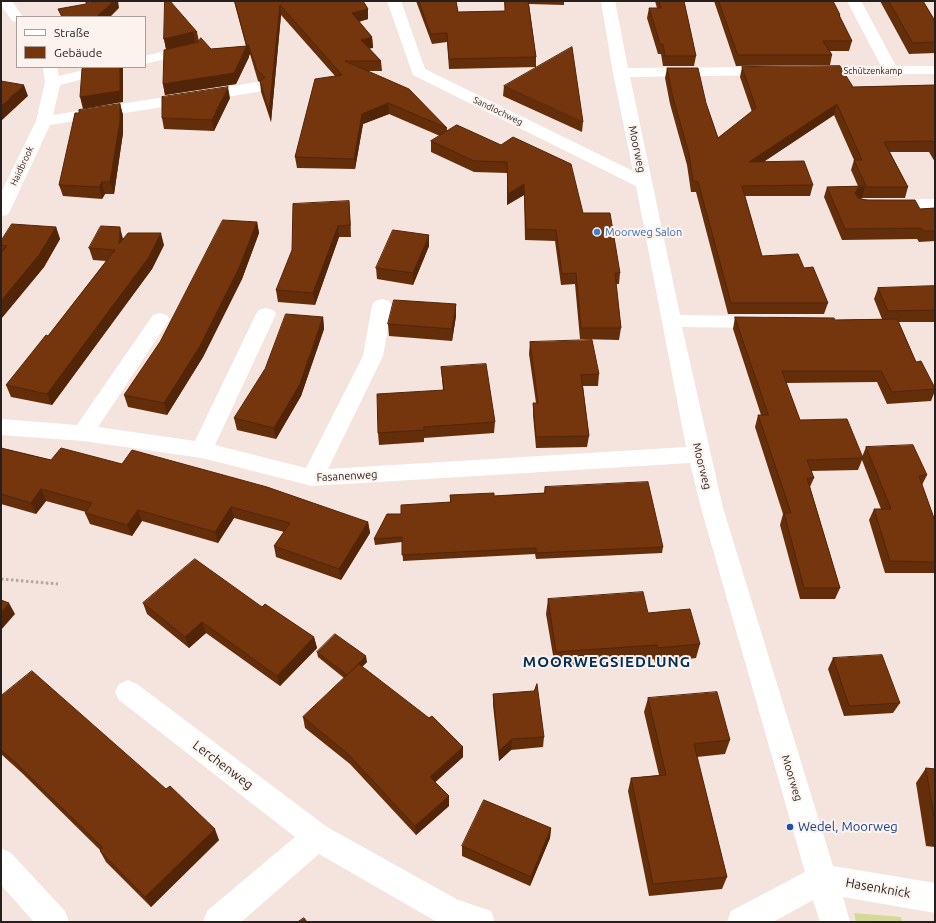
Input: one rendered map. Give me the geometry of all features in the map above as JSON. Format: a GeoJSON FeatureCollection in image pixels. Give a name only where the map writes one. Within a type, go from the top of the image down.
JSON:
{"type":"FeatureCollection","features":[{"type":"Feature","properties":{"kind":"street"},"geometry":{"type":"LineString","coordinates":[[5,1],[16,17]]}},
{"type":"Feature","properties":{"kind":"street","name":"Sandlochweg"},"geometry":{"type":"LineString","coordinates":[[394,1],[418,72],[644,183]]}},
{"type":"Feature","properties":{"kind":"street","name":"Moorweg"},"geometry":{"type":"LineString","coordinates":[[608,1],[620,73],[644,183],[698,454],[714,515],[835,922]]}},
{"type":"Feature","properties":{"kind":"street"},"geometry":{"type":"LineString","coordinates":[[854,1],[890,70]]}},
{"type":"Feature","properties":{"kind":"street"},"geometry":{"type":"LineString","coordinates":[[146,60],[195,48]]}},
{"type":"Feature","properties":{"kind":"street","name":"Haidbrook"},"geometry":{"type":"LineString","coordinates":[[2,209],[44,121],[52,74],[105,68]]}},
{"type":"Feature","properties":{"kind":"street","name":"Schützenkamp"},"geometry":{"type":"LineString","coordinates":[[620,73],[935,70]]}},
{"type":"Feature","properties":{"kind":"street"},"geometry":{"type":"LineString","coordinates":[[44,121],[257,88]]}},
{"type":"Feature","properties":{"kind":"street"},"geometry":{"type":"LineString","coordinates":[[869,204],[935,204]]}},
{"type":"Feature","properties":{"kind":"street"},"geometry":{"type":"LineString","coordinates":[[312,478],[373,356],[382,305]]}},
{"type":"Feature","properties":{"kind":"street"},"geometry":{"type":"LineString","coordinates":[[202,450],[266,314]]}},
{"type":"Feature","properties":{"kind":"street"},"geometry":{"type":"LineString","coordinates":[[83,433],[160,319]]}},
{"type":"Feature","properties":{"kind":"street"},"geometry":{"type":"LineString","coordinates":[[672,321],[782,322]]}},
{"type":"Feature","properties":{"kind":"street","name":"Fasanenweg"},"geometry":{"type":"LineString","coordinates":[[1,426],[83,433],[202,450],[312,478],[698,454]]}},
{"type":"Feature","properties":{"kind":"street","name":"Lerchenweg"},"geometry":{"type":"LineString","coordinates":[[128,692],[317,837],[452,914],[480,922]]}},
{"type":"Feature","properties":{"kind":"street"},"geometry":{"type":"LineString","coordinates":[[218,922],[317,837]]}},
{"type":"Feature","properties":{"kind":"street"},"geometry":{"type":"LineString","coordinates":[[1,863],[54,922]]}},
{"type":"Feature","properties":{"kind":"street"},"geometry":{"type":"LineString","coordinates":[[742,922],[822,879]]}},
{"type":"Feature","properties":{"kind":"street","name":"Hasenknick"},"geometry":{"type":"LineString","coordinates":[[822,879],[935,898]]}},
{"type":"Feature","properties":{"kind":"path"},"geometry":{"type":"LineString","coordinates":[[1,579],[58,584]]}},
{"type":"Feature","properties":{"kind":"green space"},"geometry":{"type":"Polygon","coordinates":[[[854,913],[901,917],[902,922],[856,922],[854,913]]]}},
{"type":"Feature","properties":{"kind":"building"},"geometry":{"type":"Polygon","coordinates":[[[86,1],[89,1],[90,3],[99,1],[113,1],[98,15],[99,16],[62,16],[58,9],[86,4],[86,1]]]}},
{"type":"Feature","properties":{"kind":"building"},"geometry":{"type":"Polygon","coordinates":[[[165,1],[170,1],[197,32],[164,39],[165,1]]]}},
{"type":"Feature","properties":{"kind":"building"},"geometry":{"type":"Polygon","coordinates":[[[235,1],[363,1],[368,9],[352,13],[372,37],[361,40],[381,61],[345,61],[409,89],[447,128],[388,103],[362,114],[354,159],[295,157],[315,79],[342,75],[280,5],[269,112],[260,81],[265,77],[257,70],[248,44],[247,46],[235,1]]]}},
{"type":"Feature","properties":{"kind":"building"},"geometry":{"type":"Polygon","coordinates":[[[419,1],[456,1],[458,12],[505,11],[505,1],[528,1],[536,57],[449,59],[447,33],[431,34],[419,1]]]}},
{"type":"Feature","properties":{"kind":"building"},"geometry":{"type":"Polygon","coordinates":[[[659,1],[684,1],[696,56],[665,56],[663,44],[660,44],[649,8],[661,8],[659,1]]]}},
{"type":"Feature","properties":{"kind":"building"},"geometry":{"type":"Polygon","coordinates":[[[719,1],[833,1],[852,41],[823,41],[832,55],[738,55],[719,1]]]}},
{"type":"Feature","properties":{"kind":"building"},"geometry":{"type":"Polygon","coordinates":[[[889,1],[923,1],[935,21],[935,42],[913,43],[889,1]]]}},
{"type":"Feature","properties":{"kind":"building"},"geometry":{"type":"Polygon","coordinates":[[[201,38],[211,49],[247,46],[234,73],[163,84],[164,50],[198,42],[201,38]]]}},
{"type":"Feature","properties":{"kind":"building"},"geometry":{"type":"Polygon","coordinates":[[[572,47],[583,122],[504,86],[572,47]]]}},
{"type":"Feature","properties":{"kind":"building"},"geometry":{"type":"Polygon","coordinates":[[[840,66],[853,87],[935,85],[935,145],[933,141],[884,142],[908,187],[865,187],[858,188],[855,193],[858,198],[865,200],[915,200],[920,209],[935,208],[935,231],[923,231],[921,228],[845,229],[827,187],[866,186],[854,160],[862,160],[837,104],[749,162],[804,161],[813,185],[742,186],[762,256],[798,254],[804,268],[813,267],[828,303],[731,303],[698,182],[693,181],[689,154],[672,94],[667,68],[698,68],[706,103],[718,138],[756,108],[742,67],[840,66]]]}},
{"type":"Feature","properties":{"kind":"building"},"geometry":{"type":"Polygon","coordinates":[[[120,68],[120,91],[80,97],[82,69],[120,68]]]}},
{"type":"Feature","properties":{"kind":"building"},"geometry":{"type":"Polygon","coordinates":[[[1,81],[24,85],[1,106],[1,81]]]}},
{"type":"Feature","properties":{"kind":"building"},"geometry":{"type":"Polygon","coordinates":[[[228,87],[212,120],[162,118],[162,97],[228,87]]]}},
{"type":"Feature","properties":{"kind":"building"},"geometry":{"type":"Polygon","coordinates":[[[120,104],[120,121],[110,182],[102,182],[99,187],[59,185],[75,113],[79,113],[79,110],[120,104]]]}},
{"type":"Feature","properties":{"kind":"building"},"geometry":{"type":"Polygon","coordinates":[[[457,125],[501,145],[513,137],[571,164],[583,213],[610,213],[620,273],[615,273],[621,328],[581,328],[576,273],[562,274],[556,230],[526,229],[524,184],[508,194],[507,162],[474,161],[431,141],[457,125]]]}},
{"type":"Feature","properties":{"kind":"building"},"geometry":{"type":"Polygon","coordinates":[[[349,201],[350,225],[338,226],[313,293],[276,290],[292,250],[293,204],[349,201]]]}},
{"type":"Feature","properties":{"kind":"building"},"geometry":{"type":"Polygon","coordinates":[[[223,220],[257,222],[239,268],[200,346],[164,403],[124,395],[160,342],[223,220]]]}},
{"type":"Feature","properties":{"kind":"building"},"geometry":{"type":"Polygon","coordinates":[[[12,224],[56,227],[39,255],[1,301],[1,253],[7,246],[1,245],[1,241],[12,224]]]}},
{"type":"Feature","properties":{"kind":"building"},"geometry":{"type":"Polygon","coordinates":[[[101,226],[120,227],[119,244],[128,233],[161,233],[149,257],[47,394],[6,385],[46,335],[48,336],[115,250],[89,248],[101,226]]]}},
{"type":"Feature","properties":{"kind":"building"},"geometry":{"type":"Polygon","coordinates":[[[393,230],[429,235],[413,273],[376,268],[393,230]]]}},
{"type":"Feature","properties":{"kind":"building"},"geometry":{"type":"Polygon","coordinates":[[[935,286],[935,310],[888,311],[878,288],[935,286]]]}},
{"type":"Feature","properties":{"kind":"building"},"geometry":{"type":"Polygon","coordinates":[[[394,300],[456,304],[452,329],[388,324],[394,300]]]}},
{"type":"Feature","properties":{"kind":"building"},"geometry":{"type":"Polygon","coordinates":[[[286,314],[323,317],[300,384],[274,428],[234,418],[265,369],[286,314]]]}},
{"type":"Feature","properties":{"kind":"building"},"geometry":{"type":"Polygon","coordinates":[[[735,317],[834,318],[835,320],[897,319],[916,362],[921,361],[935,388],[892,392],[881,371],[782,371],[800,420],[847,419],[863,458],[807,460],[814,478],[807,478],[840,588],[804,588],[784,513],[791,513],[758,415],[768,415],[735,317]]]}},
{"type":"Feature","properties":{"kind":"building"},"geometry":{"type":"Polygon","coordinates":[[[592,340],[599,374],[581,375],[589,436],[536,437],[533,403],[538,403],[530,342],[592,340]]]}},
{"type":"Feature","properties":{"kind":"building"},"geometry":{"type":"Polygon","coordinates":[[[486,364],[495,422],[424,427],[424,430],[378,433],[377,394],[444,390],[441,367],[486,364]]]}},
{"type":"Feature","properties":{"kind":"building"},"geometry":{"type":"Polygon","coordinates":[[[913,445],[927,475],[919,476],[935,521],[935,562],[890,561],[874,509],[891,509],[866,447],[913,445]]]}},
{"type":"Feature","properties":{"kind":"building"},"geometry":{"type":"Polygon","coordinates":[[[1,448],[51,460],[61,448],[122,464],[132,450],[267,487],[368,522],[339,569],[274,546],[290,523],[231,507],[215,532],[138,510],[127,525],[85,513],[92,503],[41,489],[31,503],[1,494],[1,448]]]}},
{"type":"Feature","properties":{"kind":"building"},"geometry":{"type":"Polygon","coordinates":[[[648,482],[663,547],[536,553],[536,548],[402,555],[402,537],[374,539],[387,514],[401,514],[401,505],[451,502],[450,495],[494,493],[494,496],[545,493],[545,487],[648,482]]]}},
{"type":"Feature","properties":{"kind":"building"},"geometry":{"type":"Polygon","coordinates":[[[195,559],[262,607],[265,604],[314,637],[277,676],[202,622],[185,637],[143,603],[195,559]]]}},
{"type":"Feature","properties":{"kind":"building"},"geometry":{"type":"Polygon","coordinates":[[[643,592],[648,613],[690,609],[700,644],[658,648],[657,645],[556,652],[548,599],[643,592]]]}},
{"type":"Feature","properties":{"kind":"building"},"geometry":{"type":"Polygon","coordinates":[[[1,600],[9,603],[1,612],[1,600]]]}},
{"type":"Feature","properties":{"kind":"building"},"geometry":{"type":"Polygon","coordinates":[[[335,634],[366,656],[347,675],[317,652],[335,634]]]}},
{"type":"Feature","properties":{"kind":"building"},"geometry":{"type":"Polygon","coordinates":[[[882,655],[900,703],[849,706],[833,658],[882,655]]]}},
{"type":"Feature","properties":{"kind":"building"},"geometry":{"type":"Polygon","coordinates":[[[359,664],[429,718],[432,716],[463,747],[430,777],[449,796],[415,826],[348,754],[303,717],[359,664]]]}},
{"type":"Feature","properties":{"kind":"building"},"geometry":{"type":"Polygon","coordinates":[[[32,671],[166,789],[170,786],[215,829],[145,897],[100,851],[103,848],[1,750],[1,696],[32,671]]]}},
{"type":"Feature","properties":{"kind":"building"},"geometry":{"type":"Polygon","coordinates":[[[537,684],[544,737],[512,739],[499,751],[493,694],[534,691],[537,684]]]}},
{"type":"Feature","properties":{"kind":"building"},"geometry":{"type":"Polygon","coordinates":[[[717,692],[730,740],[694,744],[727,877],[653,884],[631,778],[666,775],[648,698],[717,692]]]}},
{"type":"Feature","properties":{"kind":"building"},"geometry":{"type":"Polygon","coordinates":[[[926,768],[935,769],[935,821],[926,768]]]}},
{"type":"Feature","properties":{"kind":"building"},"geometry":{"type":"Polygon","coordinates":[[[484,800],[551,828],[531,877],[462,846],[484,800]]]}},
{"type":"Feature","properties":{"kind":"building"},"geometry":{"type":"Polygon","coordinates":[[[304,918],[307,922],[298,922],[304,918]]]}},
{"type":"Feature","properties":{"kind":"place","name":"Moorweg Salon"},"geometry":{"type":"Point","coordinates":[597,232]}},
{"type":"Feature","properties":{"kind":"place","name":"Wedel, Moorweg"},"geometry":{"type":"Point","coordinates":[790,827]}},
{"type":"Feature","properties":{"kind":"district","name":"MOORWEGSIEDLUNG"},"geometry":{"type":"Point","coordinates":[607,662]}}]}
